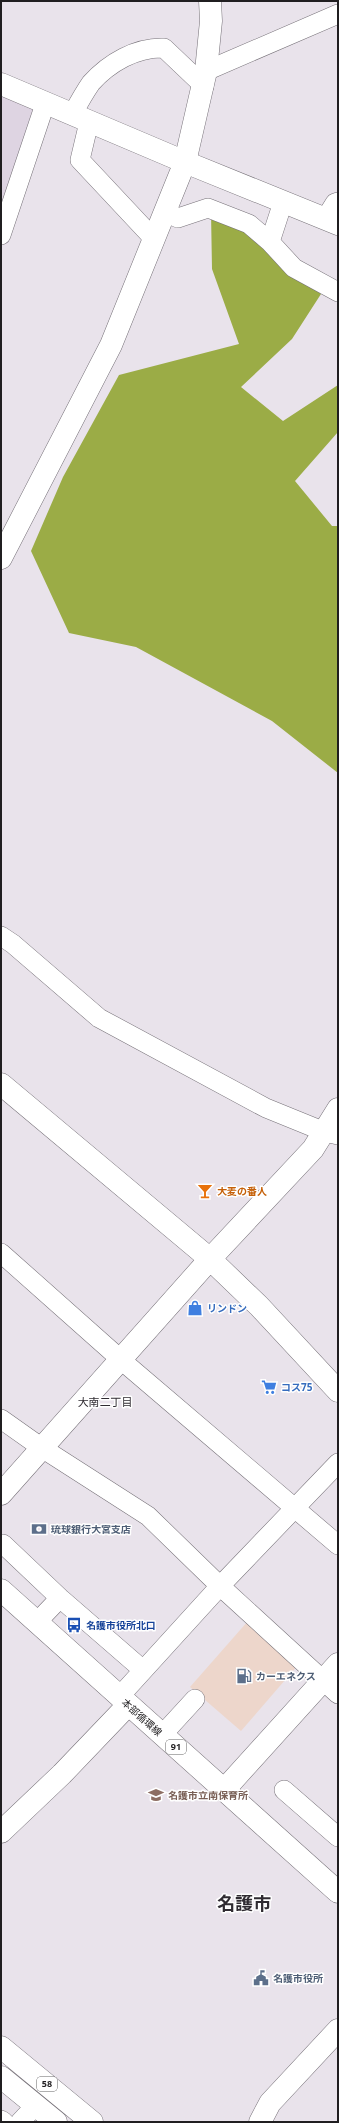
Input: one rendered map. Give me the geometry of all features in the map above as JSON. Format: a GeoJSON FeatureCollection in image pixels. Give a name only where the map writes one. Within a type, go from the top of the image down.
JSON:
{"type":"FeatureCollection","features":[{"type":"Feature","properties":{"kind":"main road"},"geometry":{"type":"LineString","coordinates":[[1,558],[111,345],[185,162],[205,78],[211,21],[210,1]]}},
{"type":"Feature","properties":{"kind":"main road"},"geometry":{"type":"LineString","coordinates":[[1,84],[45,104],[283,202],[334,215]]}},
{"type":"Feature","properties":{"kind":"main road"},"geometry":{"type":"LineString","coordinates":[[1,1084],[210,1259],[260,1306],[338,1391]]}},
{"type":"Feature","properties":{"kind":"main road"},"geometry":{"type":"LineString","coordinates":[[1,1494],[210,1259],[313,1149],[331,1133],[338,1109]]}},
{"type":"Feature","properties":{"kind":"main road","name":"本部循環線"},"geometry":{"type":"LineString","coordinates":[[1,1590],[338,1892]]}},
{"type":"Feature","properties":{"kind":"main road"},"geometry":{"type":"LineString","coordinates":[[224,1790],[330,1687],[338,1664]]}},
{"type":"Feature","properties":{"kind":"main road"},"geometry":{"type":"LineString","coordinates":[[1,1832],[62,1774],[124,1701]]}},
{"type":"Feature","properties":{"kind":"main road"},"geometry":{"type":"LineString","coordinates":[[260,2122],[270,2103],[338,2030]]}},
{"type":"Feature","properties":{"kind":"main road","name":"58"},"geometry":{"type":"LineString","coordinates":[[1,2047],[92,2122]]}},
{"type":"Feature","properties":{"kind":"main road","name":"58"},"geometry":{"type":"LineString","coordinates":[[1,2077],[56,2122]]}},
{"type":"Feature","properties":{"kind":"street"},"geometry":{"type":"LineString","coordinates":[[154,239],[80,160],[80,118],[91,84],[108,67],[128,55],[151,48],[164,48],[205,78],[338,14]]}},
{"type":"Feature","properties":{"kind":"street"},"geometry":{"type":"LineString","coordinates":[[1,235],[45,104]]}},
{"type":"Feature","properties":{"kind":"street"},"geometry":{"type":"LineString","coordinates":[[270,242],[283,202]]}},
{"type":"Feature","properties":{"kind":"street"},"geometry":{"type":"LineString","coordinates":[[165,212],[178,218],[208,208],[249,224],[270,242],[294,268],[338,292]]}},
{"type":"Feature","properties":{"kind":"street"},"geometry":{"type":"LineString","coordinates":[[1,936],[13,944],[99,1018],[266,1108],[331,1133]]}},
{"type":"Feature","properties":{"kind":"street"},"geometry":{"type":"LineString","coordinates":[[1,1253],[121,1359],[338,1546]]}},
{"type":"Feature","properties":{"kind":"street"},"geometry":{"type":"LineString","coordinates":[[1,1419],[42,1448],[148,1516],[220,1586],[330,1687]]}},
{"type":"Feature","properties":{"kind":"street"},"geometry":{"type":"LineString","coordinates":[[124,1701],[144,1670],[220,1586],[338,1463]]}},
{"type":"Feature","properties":{"kind":"street"},"geometry":{"type":"LineString","coordinates":[[3,1544],[60,1598],[144,1670]]}},
{"type":"Feature","properties":{"kind":"street"},"geometry":{"type":"LineString","coordinates":[[37,1622],[60,1598]]}},
{"type":"Feature","properties":{"kind":"street"},"geometry":{"type":"LineString","coordinates":[[162,1735],[196,1699]]}},
{"type":"Feature","properties":{"kind":"street"},"geometry":{"type":"LineString","coordinates":[[284,1790],[338,1837]]}},
{"type":"Feature","properties":{"kind":"street"},"geometry":{"type":"LineString","coordinates":[[20,2122],[36,2105]]}},
{"type":"Feature","properties":{"kind":"shaded area"},"geometry":{"type":"Polygon","coordinates":[[[1,85],[45,104],[1,235],[1,85]]]}},
{"type":"Feature","properties":{"kind":"shaded area","name":"カーエネクス"},"geometry":{"type":"Polygon","coordinates":[[[248,1621],[298,1665],[241,1731],[190,1687],[248,1621]]]}},
{"type":"Feature","properties":{"kind":"green space"},"geometry":{"type":"Polygon","coordinates":[[[211,212],[236,219],[321,294],[292,339],[241,387],[283,421],[338,385],[338,432],[295,481],[332,526],[338,526],[338,773],[272,721],[136,647],[69,633],[31,551],[63,477],[119,375],[239,344],[212,269],[211,212]]]}},
{"type":"Feature","properties":{"kind":"place","name":"大麦の番人"},"geometry":{"type":"Point","coordinates":[205,1191]}},
{"type":"Feature","properties":{"kind":"place","name":"リンドン"},"geometry":{"type":"Point","coordinates":[195,1308]}},
{"type":"Feature","properties":{"kind":"place","name":"コス75"},"geometry":{"type":"Point","coordinates":[269,1387]}},
{"type":"Feature","properties":{"kind":"place","name":"琉球銀行大宮支店"},"geometry":{"type":"Point","coordinates":[39,1529]}},
{"type":"Feature","properties":{"kind":"place","name":"名護市役所北口"},"geometry":{"type":"Point","coordinates":[74,1625]}},
{"type":"Feature","properties":{"kind":"place","name":"カーエネクス"},"geometry":{"type":"Point","coordinates":[244,1676]}},
{"type":"Feature","properties":{"kind":"place","name":"名護市立南保育所"},"geometry":{"type":"Point","coordinates":[156,1795]}},
{"type":"Feature","properties":{"kind":"place","name":"名護市役所"},"geometry":{"type":"Point","coordinates":[261,1978]}},
{"type":"Feature","properties":{"kind":"district","name":"大南二丁目"},"geometry":{"type":"Point","coordinates":[105,1402]}},
{"type":"Feature","properties":{"kind":"district","name":"名護市"},"geometry":{"type":"Point","coordinates":[244,1904]}}]}
